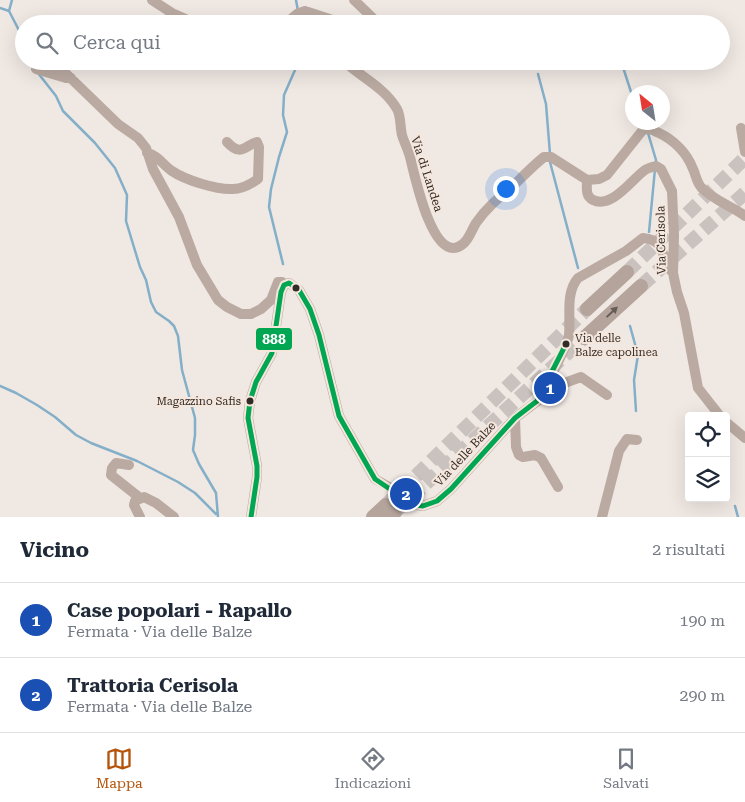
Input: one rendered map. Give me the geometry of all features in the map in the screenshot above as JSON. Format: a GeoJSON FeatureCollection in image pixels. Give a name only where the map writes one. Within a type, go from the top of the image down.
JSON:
{"type":"FeatureCollection","features":[{"type":"Feature","properties":{"kind":"highway"},"geometry":{"type":"LineString","coordinates":[[587,309],[628,272]]}},
{"type":"Feature","properties":{"kind":"highway"},"geometry":{"type":"LineString","coordinates":[[584,338],[640,286]]}},
{"type":"Feature","properties":{"kind":"highway"},"geometry":{"type":"LineString","coordinates":[[373,517],[390,511]]}},
{"type":"Feature","properties":{"kind":"street"},"geometry":{"type":"LineString","coordinates":[[152,0],[177,15]]}},
{"type":"Feature","properties":{"kind":"street"},"geometry":{"type":"LineString","coordinates":[[354,0],[370,15]]}},
{"type":"Feature","properties":{"kind":"street"},"geometry":{"type":"LineString","coordinates":[[305,11],[308,15]]}},
{"type":"Feature","properties":{"kind":"street"},"geometry":{"type":"LineString","coordinates":[[296,15],[305,11],[317,15]]}},
{"type":"Feature","properties":{"kind":"street"},"geometry":{"type":"LineString","coordinates":[[39,70],[71,78]]}},
{"type":"Feature","properties":{"kind":"street"},"geometry":{"type":"LineString","coordinates":[[63,70],[118,124],[138,138],[146,148],[153,169],[180,217],[197,266],[218,300],[226,307],[241,314],[251,314],[261,309],[271,300],[278,282],[282,282],[284,285],[281,292],[272,353],[256,382],[250,401],[248,418],[257,466],[252,517]]}},
{"type":"Feature","properties":{"kind":"street","name":"Via di Landea"},"geometry":{"type":"LineString","coordinates":[[353,70],[379,88],[392,101],[398,112],[417,191],[439,239],[452,248],[458,247],[467,240],[483,214],[495,200],[544,157],[551,157],[587,180]]}},
{"type":"Feature","properties":{"kind":"street"},"geometry":{"type":"LineString","coordinates":[[741,128],[745,152]]}},
{"type":"Feature","properties":{"kind":"street"},"geometry":{"type":"LineString","coordinates":[[587,180],[599,179],[607,174],[642,131],[647,129],[668,137],[684,152],[692,166],[700,188],[716,201],[745,216]]}},
{"type":"Feature","properties":{"kind":"street"},"geometry":{"type":"LineString","coordinates":[[147,153],[153,154],[174,172],[216,187],[234,190],[252,184],[258,179],[259,147],[257,142],[245,149],[230,146],[227,142]]}},
{"type":"Feature","properties":{"kind":"street","name":"Via Cerisola"},"geometry":{"type":"LineString","coordinates":[[587,180],[587,194],[596,202],[608,200],[617,195],[647,168],[656,166],[661,169],[672,191],[673,274],[684,313],[698,388],[717,412]]}},
{"type":"Feature","properties":{"kind":"street","name":"Via delle Balze"},"geometry":{"type":"LineString","coordinates":[[284,285],[289,283],[299,290],[310,309],[319,335],[339,416],[375,479],[389,486],[412,504],[423,506],[437,501],[451,489],[515,418],[537,401],[569,336],[569,309],[574,283],[578,278],[644,238],[652,238],[659,244],[669,270],[673,274]]}},
{"type":"Feature","properties":{"kind":"street"},"geometry":{"type":"LineString","coordinates":[[537,401],[559,384],[581,376],[607,395]]}},
{"type":"Feature","properties":{"kind":"street"},"geometry":{"type":"LineString","coordinates":[[515,418],[516,447],[519,456],[535,455],[540,458],[558,487]]}},
{"type":"Feature","properties":{"kind":"street"},"geometry":{"type":"LineString","coordinates":[[730,425],[745,438]]}},
{"type":"Feature","properties":{"kind":"street"},"geometry":{"type":"LineString","coordinates":[[602,517],[619,451],[627,439],[637,440]]}},
{"type":"Feature","properties":{"kind":"street"},"geometry":{"type":"LineString","coordinates":[[129,465],[116,463],[110,475],[140,498]]}},
{"type":"Feature","properties":{"kind":"street"},"geometry":{"type":"LineString","coordinates":[[140,517],[134,505],[135,501],[140,498],[149,498],[174,517]]}},
{"type":"Feature","properties":{"kind":"waterway"},"geometry":{"type":"LineString","coordinates":[[12,0],[9,11],[15,23]]}},
{"type":"Feature","properties":{"kind":"waterway"},"geometry":{"type":"LineString","coordinates":[[296,0],[298,11]]}},
{"type":"Feature","properties":{"kind":"waterway"},"geometry":{"type":"LineString","coordinates":[[0,8],[9,11]]}},
{"type":"Feature","properties":{"kind":"waterway"},"geometry":{"type":"LineString","coordinates":[[283,264],[269,207],[271,189],[287,132],[283,115],[284,95],[295,70]]}},
{"type":"Feature","properties":{"kind":"waterway"},"geometry":{"type":"LineString","coordinates":[[624,70],[629,85]]}},
{"type":"Feature","properties":{"kind":"waterway"},"geometry":{"type":"LineString","coordinates":[[38,73],[56,96],[63,111],[95,143],[115,168],[127,195],[126,221],[140,267],[146,280],[151,302],[156,312],[174,326],[178,336],[182,370],[195,418],[193,450],[216,493],[218,517]]}},
{"type":"Feature","properties":{"kind":"waterway"},"geometry":{"type":"LineString","coordinates":[[538,74],[546,104],[550,154]]}},
{"type":"Feature","properties":{"kind":"waterway"},"geometry":{"type":"LineString","coordinates":[[648,133],[656,164]]}},
{"type":"Feature","properties":{"kind":"waterway"},"geometry":{"type":"LineString","coordinates":[[550,162],[578,268]]}},
{"type":"Feature","properties":{"kind":"waterway"},"geometry":{"type":"LineString","coordinates":[[649,232],[655,169]]}},
{"type":"Feature","properties":{"kind":"waterway"},"geometry":{"type":"LineString","coordinates":[[630,326],[638,355],[634,380],[636,411]]}},
{"type":"Feature","properties":{"kind":"waterway"},"geometry":{"type":"LineString","coordinates":[[0,386],[37,405],[76,435],[137,461],[178,482],[195,493],[216,514]]}},
{"type":"Feature","properties":{"kind":"waterway"},"geometry":{"type":"LineString","coordinates":[[735,506],[738,517]]}},
{"type":"Feature","properties":{"kind":"tunnel"},"geometry":{"type":"LineString","coordinates":[[627,272],[745,158]]}},
{"type":"Feature","properties":{"kind":"tunnel"},"geometry":{"type":"LineString","coordinates":[[641,286],[745,193]]}},
{"type":"Feature","properties":{"kind":"tunnel"},"geometry":{"type":"LineString","coordinates":[[386,505],[587,309]]}},
{"type":"Feature","properties":{"kind":"tunnel"},"geometry":{"type":"LineString","coordinates":[[395,512],[584,338]]}},
{"type":"Feature","properties":{"kind":"transit line","name":"888"},"geometry":{"type":"LineString","coordinates":[[251,517],[257,466],[248,418],[250,401],[256,382],[272,353],[281,292],[284,285],[289,283],[299,290],[310,309],[319,335],[339,416],[375,479],[412,504],[423,506],[437,501],[451,489],[515,418],[537,401],[566,344]]}},
{"type":"Feature","properties":{"kind":"place","name":"Via delle Balze capolinea"},"geometry":{"type":"Point","coordinates":[566,344]}},
{"type":"Feature","properties":{"kind":"place","name":"Case popolari - Rapallo"},"geometry":{"type":"Point","coordinates":[550,388]}},
{"type":"Feature","properties":{"kind":"place","name":"Magazzino Safis"},"geometry":{"type":"Point","coordinates":[250,401]}},
{"type":"Feature","properties":{"kind":"place","name":"Trattoria Cerisola"},"geometry":{"type":"Point","coordinates":[406,494]}}]}
